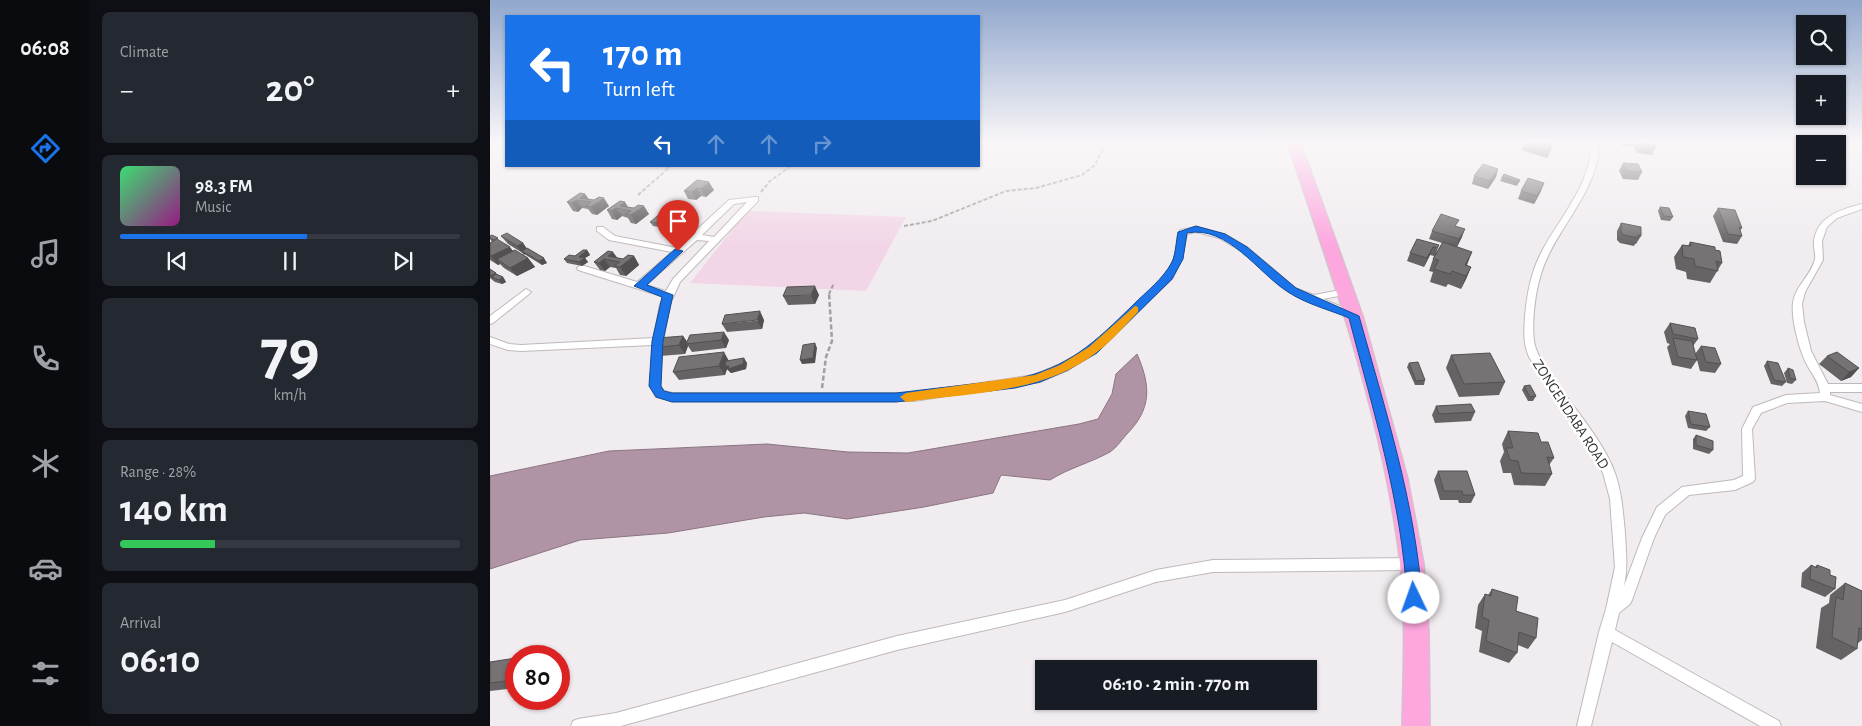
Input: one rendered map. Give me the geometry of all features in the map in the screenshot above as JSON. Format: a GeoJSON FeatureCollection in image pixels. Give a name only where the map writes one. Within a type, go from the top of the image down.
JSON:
{"type":"FeatureCollection","features":[{"type":"Feature","properties":{"kind":"highway"},"geometry":{"type":"LineString","coordinates":[[1306,177],[1354,316],[1397,478],[1412,564],[1416,632],[1416,726]]}},
{"type":"Feature","properties":{"kind":"street","name":"ZONGENDABA ROAD"},"geometry":{"type":"LineString","coordinates":[[1584,726],[1613,610],[1621,567],[1616,499],[1609,473],[1594,445],[1538,364],[1528,345],[1531,298],[1544,254],[1587,177]]}},
{"type":"Feature","properties":{"kind":"street"},"geometry":{"type":"LineString","coordinates":[[639,286],[695,238],[732,202],[755,198]]}},
{"type":"Feature","properties":{"kind":"street"},"geometry":{"type":"LineString","coordinates":[[755,198],[676,281],[668,295],[658,341],[655,386],[660,394],[672,397],[914,397],[1015,384],[1036,379],[1064,368],[1093,350],[1168,276],[1178,259],[1183,232],[1188,229],[1208,231],[1222,236],[1244,250],[1292,290],[1315,298],[1354,316]]}},
{"type":"Feature","properties":{"kind":"street"},"geometry":{"type":"LineString","coordinates":[[1862,206],[1832,217],[1824,223],[1818,242],[1820,256],[1817,268],[1798,295],[1796,307],[1808,357],[1826,392],[1862,408]]}},
{"type":"Feature","properties":{"kind":"street"},"geometry":{"type":"LineString","coordinates":[[600,229],[612,238],[678,251]]}},
{"type":"Feature","properties":{"kind":"street"},"geometry":{"type":"LineString","coordinates":[[695,238],[717,240]]}},
{"type":"Feature","properties":{"kind":"street"},"geometry":{"type":"LineString","coordinates":[[582,268],[668,295]]}},
{"type":"Feature","properties":{"kind":"street"},"geometry":{"type":"LineString","coordinates":[[490,321],[526,292]]}},
{"type":"Feature","properties":{"kind":"street"},"geometry":{"type":"LineString","coordinates":[[1315,298],[1346,292]]}},
{"type":"Feature","properties":{"kind":"street"},"geometry":{"type":"LineString","coordinates":[[490,340],[508,347],[521,348],[658,341]]}},
{"type":"Feature","properties":{"kind":"street"},"geometry":{"type":"LineString","coordinates":[[1613,610],[1625,600],[1648,538],[1661,511],[1686,490],[1735,485],[1749,479],[1747,429],[1758,410],[1786,399],[1862,388]]}},
{"type":"Feature","properties":{"kind":"street"},"geometry":{"type":"LineString","coordinates":[[578,726],[616,720],[897,643],[1065,606],[1156,576],[1213,566],[1412,564]]}},
{"type":"Feature","properties":{"kind":"street"},"geometry":{"type":"LineString","coordinates":[[1606,632],[1774,726]]}},
{"type":"Feature","properties":{"kind":"path"},"geometry":{"type":"LineString","coordinates":[[638,195],[659,177]]}},
{"type":"Feature","properties":{"kind":"path"},"geometry":{"type":"LineString","coordinates":[[755,198],[777,177]]}},
{"type":"Feature","properties":{"kind":"path"},"geometry":{"type":"LineString","coordinates":[[904,226],[932,221],[1006,191],[1036,188],[1051,182],[1076,177]]}},
{"type":"Feature","properties":{"kind":"path"},"geometry":{"type":"LineString","coordinates":[[821,396],[826,357],[832,341],[829,294],[834,284]]}},
{"type":"Feature","properties":{"kind":"shaded area"},"geometry":{"type":"Polygon","coordinates":[[[747,211],[906,217],[866,291],[690,283],[747,211]]]}},
{"type":"Feature","properties":{"kind":"shaded area"},"geometry":{"type":"Polygon","coordinates":[[[1137,354],[1147,387],[1145,406],[1135,425],[1110,452],[1050,480],[1001,475],[993,493],[924,507],[847,519],[804,513],[764,517],[668,533],[580,540],[490,569],[490,476],[609,451],[767,444],[848,452],[908,453],[1079,424],[1098,419],[1112,394],[1116,374],[1137,354]]]}},
{"type":"Feature","properties":{"kind":"building"},"geometry":{"type":"Polygon","coordinates":[[[1477,177],[1493,177],[1490,181],[1477,177]]]}},
{"type":"Feature","properties":{"kind":"building"},"geometry":{"type":"Polygon","coordinates":[[[1502,177],[1512,177],[1520,180],[1519,182],[1502,177]]]}},
{"type":"Feature","properties":{"kind":"building"},"geometry":{"type":"Polygon","coordinates":[[[1528,178],[1544,183],[1537,196],[1521,191],[1528,178]]]}},
{"type":"Feature","properties":{"kind":"building"},"geometry":{"type":"Polygon","coordinates":[[[697,180],[709,182],[701,189],[697,188],[692,192],[684,191],[697,180]]]}},
{"type":"Feature","properties":{"kind":"building"},"geometry":{"type":"Polygon","coordinates":[[[580,193],[585,194],[580,198],[594,200],[599,197],[604,198],[591,207],[586,206],[591,202],[577,200],[572,203],[567,202],[580,193]]]}},
{"type":"Feature","properties":{"kind":"building"},"geometry":{"type":"Polygon","coordinates":[[[620,201],[625,202],[620,206],[634,208],[638,205],[644,206],[631,215],[626,214],[631,211],[616,208],[612,211],[607,210],[620,201]]]}},
{"type":"Feature","properties":{"kind":"building"},"geometry":{"type":"Polygon","coordinates":[[[1660,207],[1669,208],[1673,217],[1664,216],[1660,207]]]}},
{"type":"Feature","properties":{"kind":"building"},"geometry":{"type":"Polygon","coordinates":[[[1718,208],[1735,210],[1742,228],[1739,227],[1742,236],[1728,234],[1718,208]]]}},
{"type":"Feature","properties":{"kind":"building"},"geometry":{"type":"Polygon","coordinates":[[[662,212],[669,213],[664,217],[678,219],[683,215],[691,217],[678,227],[670,226],[674,222],[661,220],[657,223],[650,222],[662,212]]]}},
{"type":"Feature","properties":{"kind":"building"},"geometry":{"type":"Polygon","coordinates":[[[1441,214],[1459,220],[1455,226],[1465,229],[1459,239],[1432,231],[1441,214]]]}},
{"type":"Feature","properties":{"kind":"building"},"geometry":{"type":"Polygon","coordinates":[[[1621,223],[1641,227],[1641,236],[1638,235],[1638,238],[1624,235],[1621,232],[1621,223]]]}},
{"type":"Feature","properties":{"kind":"building"},"geometry":{"type":"Polygon","coordinates":[[[507,233],[523,243],[517,246],[501,236],[507,233]]]}},
{"type":"Feature","properties":{"kind":"building"},"geometry":{"type":"Polygon","coordinates":[[[492,235],[498,238],[494,240],[490,238],[492,235]]]}},
{"type":"Feature","properties":{"kind":"building"},"geometry":{"type":"Polygon","coordinates":[[[497,239],[510,247],[490,256],[490,243],[497,239]]]}},
{"type":"Feature","properties":{"kind":"building"},"geometry":{"type":"Polygon","coordinates":[[[1417,239],[1439,245],[1437,248],[1433,247],[1427,258],[1410,253],[1417,239]]]}},
{"type":"Feature","properties":{"kind":"building"},"geometry":{"type":"Polygon","coordinates":[[[1443,242],[1472,252],[1465,265],[1471,267],[1466,276],[1452,271],[1450,274],[1434,269],[1439,260],[1433,259],[1443,242]]]}},
{"type":"Feature","properties":{"kind":"building"},"geometry":{"type":"Polygon","coordinates":[[[1690,242],[1715,247],[1715,250],[1720,251],[1722,263],[1716,261],[1718,271],[1695,266],[1694,259],[1683,257],[1682,245],[1691,246],[1690,242]]]}},
{"type":"Feature","properties":{"kind":"building"},"geometry":{"type":"Polygon","coordinates":[[[527,248],[544,258],[539,261],[522,251],[527,248]]]}},
{"type":"Feature","properties":{"kind":"building"},"geometry":{"type":"Polygon","coordinates":[[[515,250],[528,258],[510,268],[497,259],[515,250]]]}},
{"type":"Feature","properties":{"kind":"building"},"geometry":{"type":"Polygon","coordinates":[[[583,250],[587,250],[579,257],[585,258],[579,262],[564,259],[569,255],[575,256],[583,250]]]}},
{"type":"Feature","properties":{"kind":"building"},"geometry":{"type":"Polygon","coordinates":[[[608,251],[613,252],[608,256],[623,259],[628,255],[634,256],[620,267],[614,266],[620,262],[604,259],[599,263],[594,262],[608,251]]]}},
{"type":"Feature","properties":{"kind":"building"},"geometry":{"type":"Polygon","coordinates":[[[490,269],[496,273],[490,276],[490,269]]]}},
{"type":"Feature","properties":{"kind":"building"},"geometry":{"type":"Polygon","coordinates":[[[496,274],[503,277],[499,280],[492,277],[496,274]]]}},
{"type":"Feature","properties":{"kind":"building"},"geometry":{"type":"Polygon","coordinates":[[[815,286],[811,295],[783,296],[787,287],[815,286]]]}},
{"type":"Feature","properties":{"kind":"building"},"geometry":{"type":"Polygon","coordinates":[[[760,311],[757,320],[722,324],[725,315],[760,311]]]}},
{"type":"Feature","properties":{"kind":"building"},"geometry":{"type":"Polygon","coordinates":[[[1670,323],[1695,328],[1698,339],[1673,334],[1670,323]]]}},
{"type":"Feature","properties":{"kind":"building"},"geometry":{"type":"Polygon","coordinates":[[[724,332],[721,340],[686,344],[690,335],[724,332]]]}},
{"type":"Feature","properties":{"kind":"building"},"geometry":{"type":"Polygon","coordinates":[[[683,336],[679,345],[654,348],[658,338],[683,336]]]}},
{"type":"Feature","properties":{"kind":"building"},"geometry":{"type":"Polygon","coordinates":[[[1673,338],[1692,341],[1697,360],[1678,357],[1673,338]]]}},
{"type":"Feature","properties":{"kind":"building"},"geometry":{"type":"Polygon","coordinates":[[[815,343],[813,358],[800,360],[803,345],[815,343]]]}},
{"type":"Feature","properties":{"kind":"building"},"geometry":{"type":"Polygon","coordinates":[[[1701,346],[1715,348],[1721,364],[1706,362],[1701,346]]]}},
{"type":"Feature","properties":{"kind":"building"},"geometry":{"type":"Polygon","coordinates":[[[724,352],[719,366],[673,372],[679,357],[724,352]]]}},
{"type":"Feature","properties":{"kind":"building"},"geometry":{"type":"Polygon","coordinates":[[[1837,352],[1859,368],[1849,372],[1827,356],[1837,352]]]}},
{"type":"Feature","properties":{"kind":"building"},"geometry":{"type":"Polygon","coordinates":[[[1490,353],[1505,382],[1464,384],[1451,355],[1490,353]]]}},
{"type":"Feature","properties":{"kind":"building"},"geometry":{"type":"Polygon","coordinates":[[[744,358],[743,364],[728,369],[729,366],[725,366],[726,361],[744,358]]]}},
{"type":"Feature","properties":{"kind":"building"},"geometry":{"type":"Polygon","coordinates":[[[1767,361],[1778,363],[1786,382],[1774,380],[1767,361]]]}},
{"type":"Feature","properties":{"kind":"building"},"geometry":{"type":"Polygon","coordinates":[[[1418,362],[1425,380],[1416,381],[1409,363],[1418,362]]]}},
{"type":"Feature","properties":{"kind":"building"},"geometry":{"type":"Polygon","coordinates":[[[1788,368],[1793,370],[1796,380],[1790,378],[1788,368]]]}},
{"type":"Feature","properties":{"kind":"building"},"geometry":{"type":"Polygon","coordinates":[[[1530,385],[1536,396],[1530,397],[1524,386],[1530,385]]]}},
{"type":"Feature","properties":{"kind":"building"},"geometry":{"type":"Polygon","coordinates":[[[1471,404],[1475,412],[1439,414],[1436,406],[1471,404]]]}},
{"type":"Feature","properties":{"kind":"building"},"geometry":{"type":"Polygon","coordinates":[[[1688,411],[1706,414],[1710,427],[1691,424],[1688,411]]]}},
{"type":"Feature","properties":{"kind":"building"},"geometry":{"type":"Polygon","coordinates":[[[1508,431],[1538,433],[1541,442],[1548,442],[1554,458],[1547,457],[1552,474],[1521,473],[1518,461],[1510,460],[1506,448],[1513,448],[1508,431]]]}},
{"type":"Feature","properties":{"kind":"building"},"geometry":{"type":"Polygon","coordinates":[[[1696,435],[1713,441],[1713,450],[1696,445],[1696,435]]]}},
{"type":"Feature","properties":{"kind":"building"},"geometry":{"type":"Polygon","coordinates":[[[1438,471],[1467,471],[1475,495],[1463,495],[1462,491],[1444,491],[1438,471]]]}},
{"type":"Feature","properties":{"kind":"building"},"geometry":{"type":"Polygon","coordinates":[[[1811,565],[1817,568],[1817,565],[1830,570],[1830,575],[1836,577],[1835,589],[1810,579],[1811,565]]]}},
{"type":"Feature","properties":{"kind":"building"},"geometry":{"type":"Polygon","coordinates":[[[1845,583],[1862,591],[1862,629],[1859,628],[1857,649],[1832,637],[1836,597],[1843,600],[1845,583]]]}},
{"type":"Feature","properties":{"kind":"building"},"geometry":{"type":"Polygon","coordinates":[[[1492,589],[1518,597],[1516,611],[1538,618],[1536,638],[1519,632],[1517,653],[1486,641],[1489,620],[1482,617],[1485,594],[1491,596],[1492,589]]]}},
{"type":"Feature","properties":{"kind":"building"},"geometry":{"type":"Polygon","coordinates":[[[505,660],[505,681],[490,683],[490,662],[505,660]]]}},
{"type":"Feature","properties":{"kind":"slow traffic"},"geometry":{"type":"LineString","coordinates":[[906,397],[1015,384],[1036,379],[1064,368],[1093,350],[1135,310]]}},
{"type":"Feature","properties":{"kind":"route"},"geometry":{"type":"LineString","coordinates":[[678,251],[639,286],[668,295],[658,341],[655,386],[660,394],[672,397],[747,398],[821,396],[896,398],[1015,384],[1036,379],[1064,368],[1093,350],[1168,276],[1178,259],[1183,232],[1188,229],[1196,229],[1222,236],[1244,250],[1292,290],[1315,298],[1354,316],[1379,404],[1397,478],[1412,564],[1414,598]]}}]}
